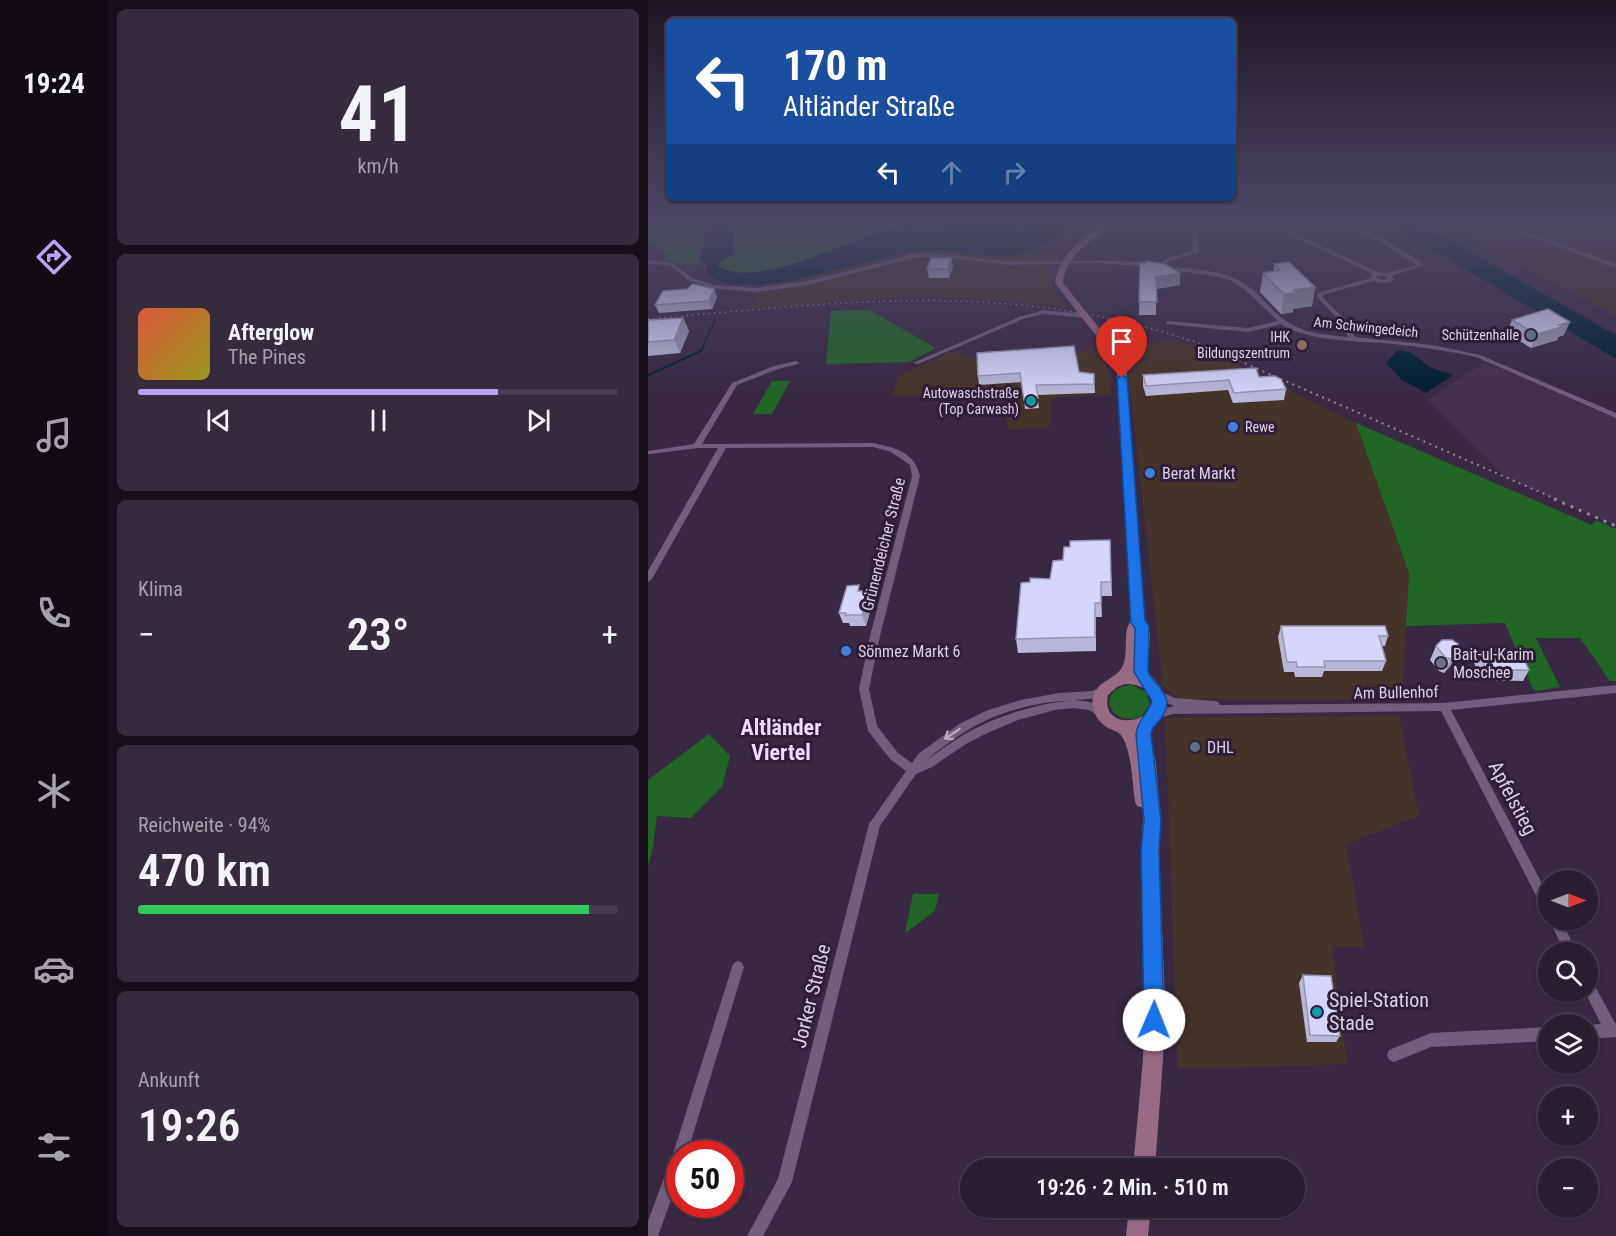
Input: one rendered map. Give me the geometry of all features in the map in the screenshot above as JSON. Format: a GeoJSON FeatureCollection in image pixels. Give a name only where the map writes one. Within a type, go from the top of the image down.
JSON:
{"type":"FeatureCollection","features":[{"type":"Feature","properties":{"kind":"main road"},"geometry":{"type":"LineString","coordinates":[[1059,280],[1059,283],[1114,352],[1122,375],[1138,623],[1142,626],[1141,670],[1146,682],[1157,694],[1159,706],[1150,719],[1143,738],[1153,820],[1150,850]]}},
{"type":"Feature","properties":{"kind":"main road"},"geometry":{"type":"LineString","coordinates":[[1138,623],[1134,626],[1134,650],[1130,667],[1120,680],[1104,690],[1100,700],[1101,712],[1110,722],[1124,727],[1131,736],[1136,752],[1150,850],[1155,1001],[1152,1083],[1145,1158]]}},
{"type":"Feature","properties":{"kind":"main road"},"geometry":{"type":"LineString","coordinates":[[1120,680],[1134,679],[1146,682]]}},
{"type":"Feature","properties":{"kind":"main road"},"geometry":{"type":"LineString","coordinates":[[1124,727],[1150,719]]}},
{"type":"Feature","properties":{"kind":"main road"},"geometry":{"type":"LineString","coordinates":[[1137,1236],[1139,1218]]}},
{"type":"Feature","properties":{"kind":"street","name":"Am Schwingedeich"},"geometry":{"type":"LineString","coordinates":[[694,280],[703,284],[744,290],[770,289],[821,280]]}},
{"type":"Feature","properties":{"kind":"street","name":"Am Schwingedeich"},"geometry":{"type":"LineString","coordinates":[[1230,280],[1238,282],[1257,296],[1282,322],[1295,330],[1311,334],[1456,350],[1478,356],[1616,416]]}},
{"type":"Feature","properties":{"kind":"street"},"geometry":{"type":"LineString","coordinates":[[1352,339],[1348,327],[1319,296],[1323,292],[1367,280]]}},
{"type":"Feature","properties":{"kind":"street"},"geometry":{"type":"LineString","coordinates":[[916,363],[1021,318],[1044,312],[1086,316]]}},
{"type":"Feature","properties":{"kind":"street"},"geometry":{"type":"LineString","coordinates":[[1168,323],[1248,330],[1282,322]]}},
{"type":"Feature","properties":{"kind":"street"},"geometry":{"type":"LineString","coordinates":[[697,446],[734,384],[776,367],[796,363]]}},
{"type":"Feature","properties":{"kind":"street","name":"Grünendeicher Straße"},"geometry":{"type":"LineString","coordinates":[[649,452],[697,446],[873,445],[894,450],[913,464],[916,476],[875,636],[864,689],[872,728],[894,756],[914,770]]}},
{"type":"Feature","properties":{"kind":"street"},"geometry":{"type":"LineString","coordinates":[[648,579],[723,446]]}},
{"type":"Feature","properties":{"kind":"street","name":"Am Bullenhof"},"geometry":{"type":"LineString","coordinates":[[1150,719],[1166,711],[1247,708],[1444,707],[1616,689]]}},
{"type":"Feature","properties":{"kind":"street","name":"Jorker Straße"},"geometry":{"type":"LineString","coordinates":[[755,1236],[785,1182],[875,824],[922,757],[965,726],[992,713],[1043,699],[1091,695],[1104,690]]}},
{"type":"Feature","properties":{"kind":"street","name":"Am Bullenhof"},"geometry":{"type":"LineString","coordinates":[[1157,694],[1174,702],[1247,708]]}},
{"type":"Feature","properties":{"kind":"street"},"geometry":{"type":"LineString","coordinates":[[914,770],[929,766],[979,731],[1033,710],[1085,705],[1101,712]]}},
{"type":"Feature","properties":{"kind":"street","name":"Apfelstieg"},"geometry":{"type":"LineString","coordinates":[[1444,707],[1538,888]]}},
{"type":"Feature","properties":{"kind":"street"},"geometry":{"type":"LineString","coordinates":[[684,1140],[738,968]]}},
{"type":"Feature","properties":{"kind":"street"},"geometry":{"type":"LineString","coordinates":[[1598,1002],[1614,1030],[1598,1031]]}},
{"type":"Feature","properties":{"kind":"street"},"geometry":{"type":"LineString","coordinates":[[1394,1055],[1431,1040],[1538,1035]]}},
{"type":"Feature","properties":{"kind":"street"},"geometry":{"type":"LineString","coordinates":[[650,1236],[666,1192]]}},
{"type":"Feature","properties":{"kind":"shaded area"},"geometry":{"type":"Polygon","coordinates":[[[799,280],[1052,280],[1051,287],[1065,307],[971,298],[917,296],[750,308],[766,284],[799,280]]]}},
{"type":"Feature","properties":{"kind":"shaded area"},"geometry":{"type":"Polygon","coordinates":[[[1546,280],[1616,280],[1616,315],[1546,280]]]}},
{"type":"Feature","properties":{"kind":"shaded area"},"geometry":{"type":"Polygon","coordinates":[[[1175,340],[1248,370],[1356,423],[1409,573],[1402,700],[1180,699],[1163,686],[1128,371],[1122,346],[1175,340]]]}},
{"type":"Feature","properties":{"kind":"shaded area"},"geometry":{"type":"Polygon","coordinates":[[[1099,350],[1110,373],[1111,395],[1051,398],[1050,427],[1008,430],[1004,395],[891,396],[899,376],[952,351],[974,359],[1099,350]]]}},
{"type":"Feature","properties":{"kind":"shaded area"},"geometry":{"type":"Polygon","coordinates":[[[1485,362],[1616,418],[1616,526],[1507,478],[1427,400],[1485,362]]]}},
{"type":"Feature","properties":{"kind":"shaded area"},"geometry":{"type":"Polygon","coordinates":[[[1399,716],[1419,816],[1346,844],[1364,947],[1332,946],[1347,1064],[1178,1069],[1165,718],[1399,716]]]}},
{"type":"Feature","properties":{"kind":"green space"},"geometry":{"type":"Polygon","coordinates":[[[869,310],[936,348],[909,362],[826,364],[831,311],[869,310]]]}},
{"type":"Feature","properties":{"kind":"green space"},"geometry":{"type":"Polygon","coordinates":[[[772,381],[790,381],[772,414],[753,414],[772,381]]]}},
{"type":"Feature","properties":{"kind":"green space"},"geometry":{"type":"Polygon","coordinates":[[[1356,423],[1592,525],[1596,520],[1616,529],[1616,681],[1610,681],[1580,638],[1536,638],[1560,687],[1536,691],[1533,689],[1505,623],[1406,626],[1409,573],[1356,423]]]}},
{"type":"Feature","properties":{"kind":"green space"},"geometry":{"type":"Polygon","coordinates":[[[1132,685],[1146,692],[1150,704],[1142,716],[1131,719],[1114,713],[1110,706],[1110,699],[1120,687],[1132,685]]]}},
{"type":"Feature","properties":{"kind":"green space"},"geometry":{"type":"Polygon","coordinates":[[[709,734],[730,756],[722,787],[691,818],[657,816],[648,866],[648,780],[709,734]]]}},
{"type":"Feature","properties":{"kind":"green space"},"geometry":{"type":"Polygon","coordinates":[[[913,894],[939,894],[935,911],[905,933],[913,894]]]}},
{"type":"Feature","properties":{"kind":"water"},"geometry":{"type":"Polygon","coordinates":[[[720,280],[792,280],[749,285],[720,280]]]}},
{"type":"Feature","properties":{"kind":"water"},"geometry":{"type":"Polygon","coordinates":[[[1483,280],[1519,280],[1616,335],[1616,359],[1483,280]]]}},
{"type":"Feature","properties":{"kind":"water"},"geometry":{"type":"Polygon","coordinates":[[[1398,350],[1410,352],[1430,367],[1453,375],[1426,393],[1402,380],[1386,363],[1398,350]]]}},
{"type":"Feature","properties":{"kind":"building"},"geometry":{"type":"Polygon","coordinates":[[[1140,280],[1156,280],[1157,302],[1139,302],[1140,280]]]}},
{"type":"Feature","properties":{"kind":"building"},"geometry":{"type":"Polygon","coordinates":[[[1270,280],[1307,280],[1315,287],[1294,290],[1296,293],[1284,294],[1270,280]]]}},
{"type":"Feature","properties":{"kind":"building"},"geometry":{"type":"Polygon","coordinates":[[[693,284],[714,289],[709,301],[655,305],[663,291],[687,289],[693,284]]]}},
{"type":"Feature","properties":{"kind":"building"},"geometry":{"type":"Polygon","coordinates":[[[1548,309],[1570,322],[1559,325],[1562,327],[1536,334],[1512,320],[1548,309]]]}},
{"type":"Feature","properties":{"kind":"building"},"geometry":{"type":"Polygon","coordinates":[[[683,318],[674,340],[648,342],[648,320],[683,318]]]}},
{"type":"Feature","properties":{"kind":"building"},"geometry":{"type":"Polygon","coordinates":[[[1074,346],[1079,372],[1094,374],[1094,384],[1036,385],[1038,398],[1024,400],[1020,373],[978,376],[977,353],[1074,346]]]}},
{"type":"Feature","properties":{"kind":"building"},"geometry":{"type":"Polygon","coordinates":[[[1256,368],[1259,377],[1274,376],[1281,379],[1286,389],[1234,393],[1229,380],[1146,386],[1143,375],[1256,368]]]}},
{"type":"Feature","properties":{"kind":"building"},"geometry":{"type":"Polygon","coordinates":[[[1110,540],[1111,582],[1101,582],[1101,603],[1095,603],[1095,637],[1016,639],[1021,583],[1030,582],[1030,578],[1050,579],[1053,561],[1063,560],[1064,547],[1070,547],[1070,541],[1110,540]]]}},
{"type":"Feature","properties":{"kind":"building"},"geometry":{"type":"Polygon","coordinates":[[[859,585],[858,591],[869,591],[862,615],[839,613],[847,586],[859,585]]]}},
{"type":"Feature","properties":{"kind":"building"},"geometry":{"type":"Polygon","coordinates":[[[1281,626],[1385,626],[1388,636],[1379,636],[1386,661],[1324,661],[1325,667],[1297,667],[1296,662],[1287,662],[1281,626]]]}},
{"type":"Feature","properties":{"kind":"building"},"geometry":{"type":"Polygon","coordinates":[[[1442,640],[1452,640],[1458,644],[1458,652],[1451,659],[1445,657],[1436,646],[1442,640]]]}},
{"type":"Feature","properties":{"kind":"building"},"geometry":{"type":"Polygon","coordinates":[[[1479,650],[1520,650],[1529,670],[1486,670],[1479,650]]]}},
{"type":"Feature","properties":{"kind":"building","name":"Spiel-Station Stade"},"geometry":{"type":"Polygon","coordinates":[[[1303,975],[1331,976],[1340,1036],[1310,1035],[1303,975]]]}},
{"type":"Feature","properties":{"kind":"waterway"},"geometry":{"type":"LineString","coordinates":[[703,346],[715,320]]}},
{"type":"Feature","properties":{"kind":"waterway"},"geometry":{"type":"LineString","coordinates":[[648,375],[701,351],[704,345]]}},
{"type":"Feature","properties":{"kind":"railway"},"geometry":{"type":"LineString","coordinates":[[648,319],[861,302],[998,303],[1067,311],[1136,325],[1207,346]]}},
{"type":"Feature","properties":{"kind":"railway"},"geometry":{"type":"LineString","coordinates":[[1203,345],[1558,500]]}},
{"type":"Feature","properties":{"kind":"railway"},"geometry":{"type":"LineString","coordinates":[[1554,499],[1616,526]]}},
{"type":"Feature","properties":{"kind":"place","name":"Schützenhalle"},"geometry":{"type":"Point","coordinates":[1531,335]}},
{"type":"Feature","properties":{"kind":"place","name":"IHK Bildungszentrum"},"geometry":{"type":"Point","coordinates":[1302,345]}},
{"type":"Feature","properties":{"kind":"place","name":"Autowaschstraße (Top Carwash)"},"geometry":{"type":"Point","coordinates":[1031,401]}},
{"type":"Feature","properties":{"kind":"place","name":"Rewe"},"geometry":{"type":"Point","coordinates":[1233,427]}},
{"type":"Feature","properties":{"kind":"place","name":"Berat Markt"},"geometry":{"type":"Point","coordinates":[1150,473]}},
{"type":"Feature","properties":{"kind":"place","name":"Sönmez Markt 6"},"geometry":{"type":"Point","coordinates":[846,651]}},
{"type":"Feature","properties":{"kind":"place","name":"Bait-ul-Karim Moschee"},"geometry":{"type":"Point","coordinates":[1441,663]}},
{"type":"Feature","properties":{"kind":"place","name":"DHL"},"geometry":{"type":"Point","coordinates":[1195,747]}},
{"type":"Feature","properties":{"kind":"place","name":"Spiel-Station Stade"},"geometry":{"type":"Point","coordinates":[1317,1012]}},
{"type":"Feature","properties":{"kind":"district","name":"Altländer Viertel"},"geometry":{"type":"Point","coordinates":[781,740]}},
{"type":"Feature","properties":{"kind":"route"},"geometry":{"type":"LineString","coordinates":[[1122,378],[1138,623],[1142,626],[1141,672],[1145,681],[1154,688],[1159,701],[1158,711],[1145,724],[1143,734],[1150,777],[1153,820],[1150,850],[1154,942],[1154,1020]]}}]}
